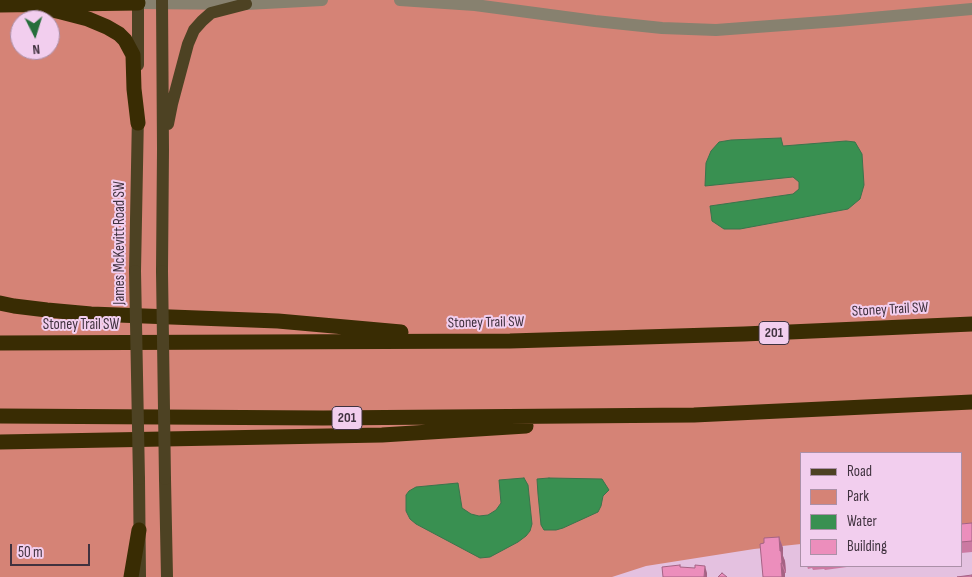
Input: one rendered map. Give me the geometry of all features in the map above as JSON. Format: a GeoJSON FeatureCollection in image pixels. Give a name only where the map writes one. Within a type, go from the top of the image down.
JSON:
{"type":"FeatureCollection","features":[{"type":"Feature","properties":{"kind":"highway"},"geometry":{"type":"LineString","coordinates":[[0,6],[138,2]]}},
{"type":"Feature","properties":{"kind":"highway"},"geometry":{"type":"LineString","coordinates":[[26,4],[88,19],[107,27],[125,40],[132,55],[138,123]]}},
{"type":"Feature","properties":{"kind":"highway"},"geometry":{"type":"LineString","coordinates":[[0,303],[73,312],[278,321],[510,341]]}},
{"type":"Feature","properties":{"kind":"highway","name":"Stoney Trail SW"},"geometry":{"type":"LineString","coordinates":[[0,343],[510,341],[744,334],[972,324]]}},
{"type":"Feature","properties":{"kind":"highway","name":"201"},"geometry":{"type":"LineString","coordinates":[[0,416],[333,418],[694,415],[972,402]]}},
{"type":"Feature","properties":{"kind":"highway"},"geometry":{"type":"LineString","coordinates":[[0,442],[382,435],[694,415]]}},
{"type":"Feature","properties":{"kind":"highway"},"geometry":{"type":"LineString","coordinates":[[132,577],[139,530]]}},
{"type":"Feature","properties":{"kind":"main road","name":"James McKevitt Road SW"},"geometry":{"type":"LineString","coordinates":[[138,2],[135,271],[140,577]]}},
{"type":"Feature","properties":{"kind":"main road"},"geometry":{"type":"LineString","coordinates":[[162,2],[162,271],[167,577]]}},
{"type":"Feature","properties":{"kind":"main road"},"geometry":{"type":"LineString","coordinates":[[163,149],[172,104],[188,44],[194,30],[211,13],[246,4]]}},
{"type":"Feature","properties":{"kind":"street"},"geometry":{"type":"LineString","coordinates":[[138,2],[246,4],[322,0]]}},
{"type":"Feature","properties":{"kind":"street"},"geometry":{"type":"LineString","coordinates":[[400,0],[475,5],[595,22],[662,28],[716,30],[972,9]]}},
{"type":"Feature","properties":{"kind":"street"},"geometry":{"type":"LineString","coordinates":[[454,0],[475,5]]}},
{"type":"Feature","properties":{"kind":"green space"},"geometry":{"type":"Polygon","coordinates":[[[0,0],[972,0],[972,523],[962,524],[962,452],[800,452],[800,544],[754,549],[646,566],[612,577],[0,577],[0,0]]]}},
{"type":"Feature","properties":{"kind":"water"},"geometry":{"type":"Polygon","coordinates":[[[781,138],[783,146],[855,142],[862,154],[864,185],[860,199],[848,209],[740,229],[724,229],[712,221],[710,206],[793,194],[799,189],[799,182],[793,177],[705,186],[706,163],[711,151],[719,142],[781,138]]]}},
{"type":"Feature","properties":{"kind":"water"},"geometry":{"type":"Polygon","coordinates":[[[524,478],[528,485],[532,524],[530,531],[518,542],[490,557],[480,558],[416,524],[410,519],[406,511],[406,495],[416,487],[458,483],[462,508],[471,514],[479,516],[488,515],[496,510],[501,503],[499,480],[524,478]]]}},
{"type":"Feature","properties":{"kind":"water"},"geometry":{"type":"Polygon","coordinates":[[[537,479],[602,479],[609,490],[603,496],[598,512],[563,528],[544,530],[541,525],[537,479]]]}},
{"type":"Feature","properties":{"kind":"building"},"geometry":{"type":"Polygon","coordinates":[[[972,523],[972,541],[962,542],[962,524],[972,523]]]}},
{"type":"Feature","properties":{"kind":"building"},"geometry":{"type":"Polygon","coordinates":[[[779,537],[782,577],[763,577],[760,544],[764,543],[764,538],[779,537]]]}},
{"type":"Feature","properties":{"kind":"building"},"geometry":{"type":"Polygon","coordinates":[[[680,565],[680,567],[695,568],[695,565],[705,566],[704,577],[663,577],[662,567],[680,565]]]}},
{"type":"Feature","properties":{"kind":"building"},"geometry":{"type":"Polygon","coordinates":[[[722,573],[727,577],[718,577],[722,573]]]}}]}
